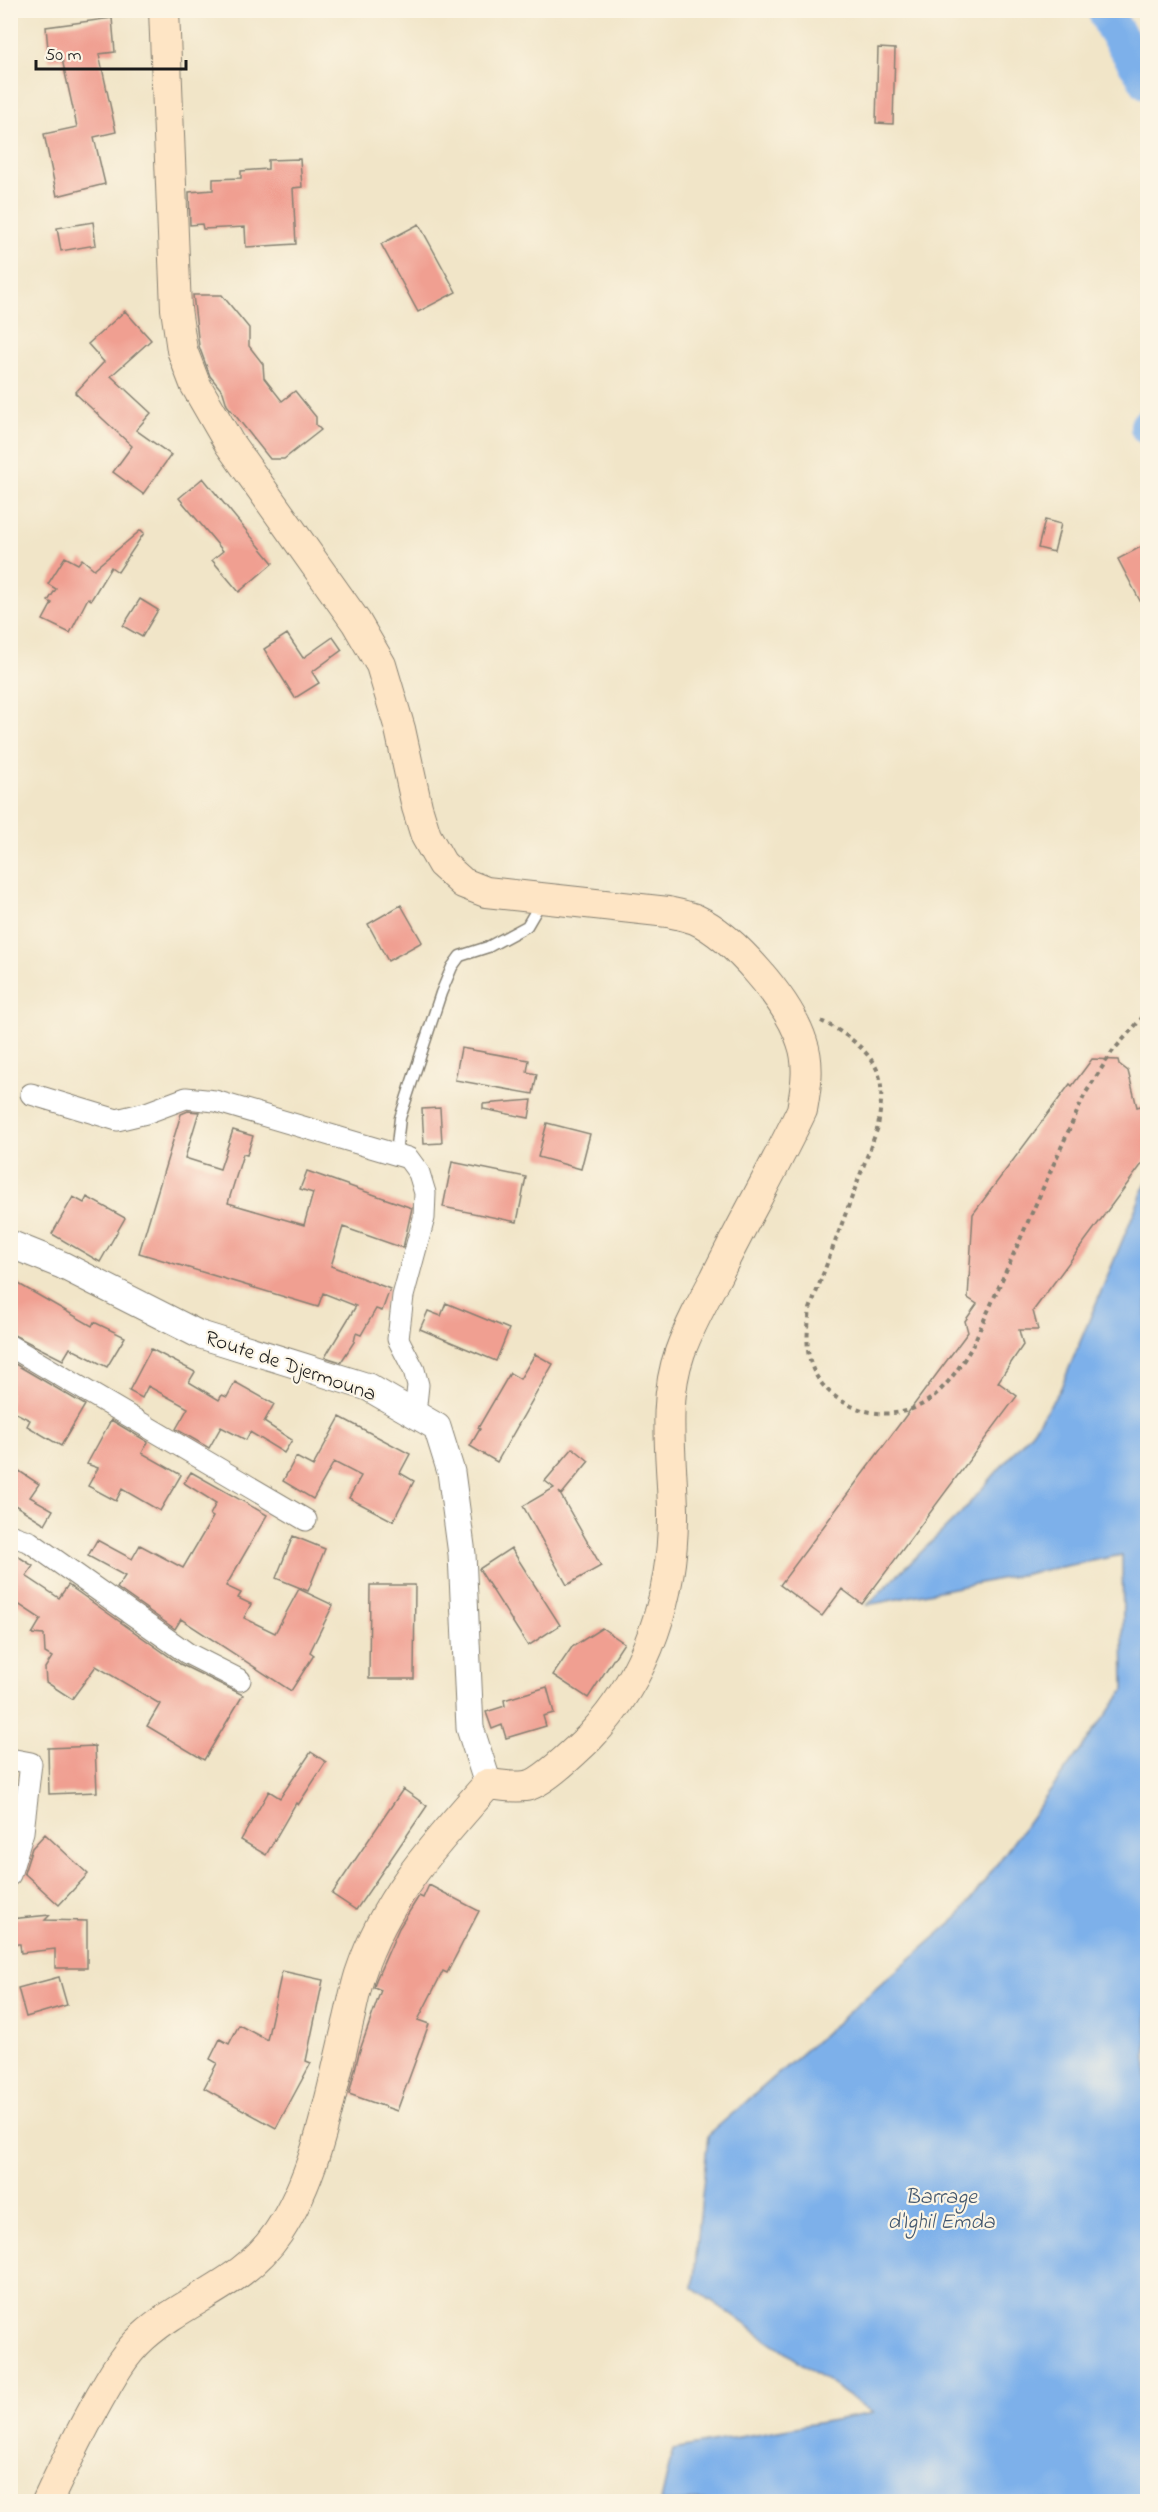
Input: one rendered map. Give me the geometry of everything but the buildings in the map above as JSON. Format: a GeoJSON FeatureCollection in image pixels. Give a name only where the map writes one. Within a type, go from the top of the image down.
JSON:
{"type":"FeatureCollection","features":[{"type":"Feature","properties":{"kind":"main road"},"geometry":{"type":"LineString","coordinates":[[47,2502],[68,2457],[111,2377],[141,2339],[167,2318],[230,2282],[278,2233],[309,2172],[360,1975],[376,1935],[396,1896],[419,1863],[488,1784],[526,1787],[564,1763],[608,1718],[634,1680],[656,1628],[669,1565],[673,1512],[670,1440],[673,1388],[679,1354],[705,1298],[802,1110],[808,1079],[803,1042],[789,1012],[750,962],[725,938],[694,919],[669,912],[486,892],[463,884],[442,864],[426,836],[417,807],[400,729],[381,665],[356,622],[229,443],[195,384],[182,350],[176,309],[164,10]]}},
{"type":"Feature","properties":{"kind":"street"},"geometry":{"type":"LineString","coordinates":[[31,1094],[117,1120],[146,1113],[186,1098],[215,1101],[408,1158],[419,1173],[425,1193],[424,1218],[403,1296],[398,1339],[414,1370],[418,1385],[415,1414]]}},
{"type":"Feature","properties":{"kind":"street","name":"Route de Djermouna"},"geometry":{"type":"LineString","coordinates":[[10,1244],[62,1265],[198,1334],[368,1387],[437,1427],[451,1472],[462,1554],[470,1728],[488,1784]]}},
{"type":"Feature","properties":{"kind":"street"},"geometry":{"type":"LineString","coordinates":[[10,1346],[306,1520]]}},
{"type":"Feature","properties":{"kind":"street"},"geometry":{"type":"LineString","coordinates":[[10,1535],[30,1542],[187,1653],[240,1680]]}},
{"type":"Feature","properties":{"kind":"street"},"geometry":{"type":"LineString","coordinates":[[10,1759],[31,1763],[22,1832],[10,1875]]}},
{"type":"Feature","properties":{"kind":"lane"},"geometry":{"type":"LineString","coordinates":[[396,1154],[400,1118],[441,993],[452,967],[460,956],[488,947],[527,926],[543,898]]}},
{"type":"Feature","properties":{"kind":"path"},"geometry":{"type":"LineString","coordinates":[[789,1012],[841,1030],[874,1065],[880,1077],[882,1096],[878,1126],[810,1309],[807,1339],[811,1363],[823,1387],[846,1405],[875,1412],[896,1413],[923,1404],[934,1396],[960,1366],[972,1347],[1085,1094],[1112,1052],[1148,1011]]}},
{"type":"Feature","properties":{"kind":"water","name":"Barrage d'Ighil Emda"},"geometry":{"type":"Polygon","coordinates":[[[1147,1181],[1147,2501],[661,2501],[673,2449],[873,2413],[693,2288],[708,2135],[959,1916],[1124,1690],[1122,1555],[867,1605],[961,1513],[1033,1430],[1060,1390],[1147,1181]]]}},
{"type":"Feature","properties":{"kind":"waterway"},"geometry":{"type":"LineString","coordinates":[[1105,10],[1113,27],[1148,82]]}}]}
